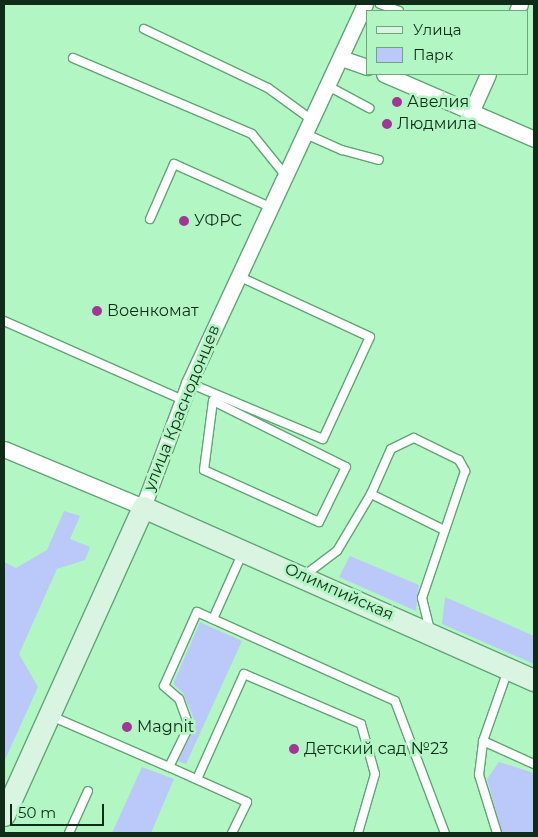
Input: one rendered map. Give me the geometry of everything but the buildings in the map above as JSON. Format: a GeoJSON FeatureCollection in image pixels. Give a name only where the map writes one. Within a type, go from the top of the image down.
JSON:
{"type":"FeatureCollection","features":[{"type":"Feature","properties":{"kind":"main road","name":"Олимпийская"},"geometry":{"type":"LineString","coordinates":[[143,507],[244,549],[302,577],[534,680]]}},
{"type":"Feature","properties":{"kind":"main road","name":"улица Краснодонцев"},"geometry":{"type":"LineString","coordinates":[[4,815],[143,507]]}},
{"type":"Feature","properties":{"kind":"street","name":"улица Краснодонцев"},"geometry":{"type":"LineString","coordinates":[[143,507],[189,383],[270,207],[308,135],[312,120],[365,4]]}},
{"type":"Feature","properties":{"kind":"street"},"geometry":{"type":"LineString","coordinates":[[341,58],[366,66]]}},
{"type":"Feature","properties":{"kind":"street"},"geometry":{"type":"LineString","coordinates":[[386,75],[404,87],[472,110],[534,139]]}},
{"type":"Feature","properties":{"kind":"street"},"geometry":{"type":"LineString","coordinates":[[472,110],[488,75]]}},
{"type":"Feature","properties":{"kind":"street"},"geometry":{"type":"LineString","coordinates":[[4,449],[143,507]]}},
{"type":"Feature","properties":{"kind":"lane"},"geometry":{"type":"LineString","coordinates":[[380,4],[396,10]]}},
{"type":"Feature","properties":{"kind":"lane"},"geometry":{"type":"LineString","coordinates":[[144,29],[268,88],[312,120]]}},
{"type":"Feature","properties":{"kind":"lane"},"geometry":{"type":"LineString","coordinates":[[73,58],[252,134],[286,176]]}},
{"type":"Feature","properties":{"kind":"lane"},"geometry":{"type":"LineString","coordinates":[[328,86],[370,108]]}},
{"type":"Feature","properties":{"kind":"lane"},"geometry":{"type":"LineString","coordinates":[[308,135],[379,160]]}},
{"type":"Feature","properties":{"kind":"lane"},"geometry":{"type":"LineString","coordinates":[[150,219],[174,164],[270,207]]}},
{"type":"Feature","properties":{"kind":"lane"},"geometry":{"type":"LineString","coordinates":[[189,383],[323,438],[370,337],[237,276]]}},
{"type":"Feature","properties":{"kind":"lane"},"geometry":{"type":"LineString","coordinates":[[4,321],[182,400]]}},
{"type":"Feature","properties":{"kind":"lane"},"geometry":{"type":"LineString","coordinates":[[212,401],[346,467],[319,522],[204,470],[212,401]]}},
{"type":"Feature","properties":{"kind":"lane"},"geometry":{"type":"LineString","coordinates":[[302,577],[337,551],[371,494],[391,449],[414,438],[464,466],[442,529],[422,598],[431,633]]}},
{"type":"Feature","properties":{"kind":"lane"},"geometry":{"type":"LineString","coordinates":[[371,494],[442,529]]}},
{"type":"Feature","properties":{"kind":"lane"},"geometry":{"type":"LineString","coordinates":[[213,619],[244,549]]}},
{"type":"Feature","properties":{"kind":"lane"},"geometry":{"type":"LineString","coordinates":[[169,766],[189,726],[179,699],[164,686],[197,612],[395,701],[444,833]]}},
{"type":"Feature","properties":{"kind":"lane"},"geometry":{"type":"LineString","coordinates":[[497,833],[479,775],[483,741],[509,669]]}},
{"type":"Feature","properties":{"kind":"lane"},"geometry":{"type":"LineString","coordinates":[[197,779],[244,674],[361,724],[375,774],[358,833]]}},
{"type":"Feature","properties":{"kind":"lane"},"geometry":{"type":"LineString","coordinates":[[50,715],[247,802],[232,833]]}},
{"type":"Feature","properties":{"kind":"lane"},"geometry":{"type":"LineString","coordinates":[[483,741],[534,764]]}},
{"type":"Feature","properties":{"kind":"lane"},"geometry":{"type":"LineString","coordinates":[[69,833],[88,791]]}},
{"type":"Feature","properties":{"kind":"green space"},"geometry":{"type":"Polygon","coordinates":[[[64,511],[80,516],[70,539],[90,547],[85,560],[57,569],[19,654],[38,687],[4,762],[4,562],[16,568],[47,550],[64,511]]]}},
{"type":"Feature","properties":{"kind":"green space"},"geometry":{"type":"Polygon","coordinates":[[[350,556],[419,585],[416,611],[339,577],[350,556]]]}},
{"type":"Feature","properties":{"kind":"green space"},"geometry":{"type":"Polygon","coordinates":[[[445,597],[534,636],[534,664],[442,624],[445,597]]]}},
{"type":"Feature","properties":{"kind":"green space"},"geometry":{"type":"Polygon","coordinates":[[[200,622],[242,641],[186,764],[178,761],[196,724],[183,693],[173,684],[200,622]]]}},
{"type":"Feature","properties":{"kind":"green space"},"geometry":{"type":"Polygon","coordinates":[[[499,762],[534,773],[534,833],[502,833],[487,779],[499,762]]]}},
{"type":"Feature","properties":{"kind":"green space"},"geometry":{"type":"Polygon","coordinates":[[[142,767],[174,779],[151,833],[112,833],[142,767]]]}},
{"type":"Feature","properties":{"kind":"place","name":"Авелия"},"geometry":{"type":"Point","coordinates":[397,102]}},
{"type":"Feature","properties":{"kind":"place","name":"Людмила"},"geometry":{"type":"Point","coordinates":[387,124]}},
{"type":"Feature","properties":{"kind":"place","name":"УФРС"},"geometry":{"type":"Point","coordinates":[184,221]}},
{"type":"Feature","properties":{"kind":"place","name":"Военкомат"},"geometry":{"type":"Point","coordinates":[97,311]}},
{"type":"Feature","properties":{"kind":"place","name":"Magnit"},"geometry":{"type":"Point","coordinates":[127,727]}},
{"type":"Feature","properties":{"kind":"place","name":"Детский сад №23"},"geometry":{"type":"Point","coordinates":[294,749]}}]}
